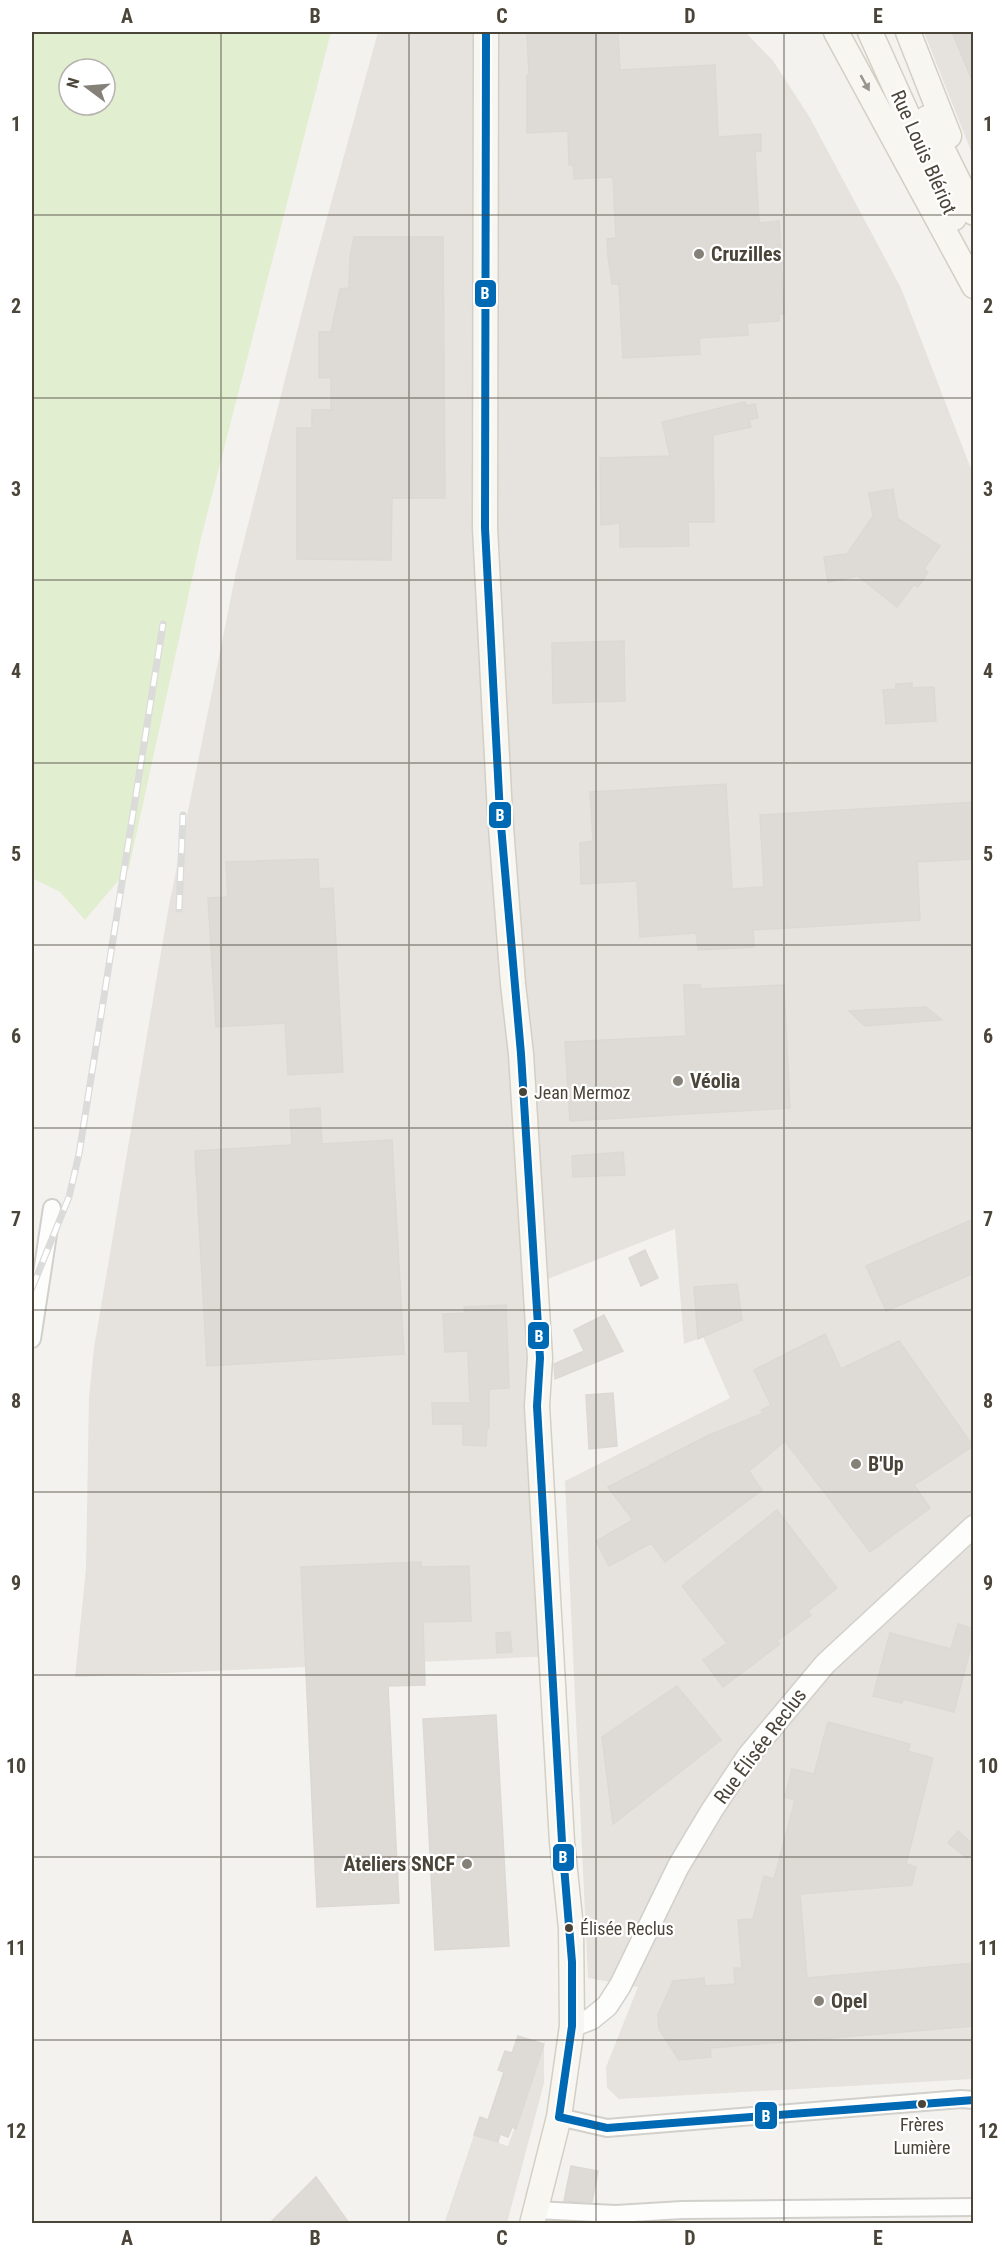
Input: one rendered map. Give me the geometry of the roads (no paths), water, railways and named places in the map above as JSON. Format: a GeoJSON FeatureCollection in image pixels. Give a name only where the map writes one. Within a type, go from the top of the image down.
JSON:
{"type":"FeatureCollection","features":[{"type":"Feature","properties":{"kind":"main road"},"geometry":{"type":"LineString","coordinates":[[486,32],[484,457],[489,612],[501,825],[521,1054],[540,1358],[537,1406],[562,1842],[571,1928],[572,2026],[560,2118],[533,2217]]}},
{"type":"Feature","properties":{"kind":"main road"},"geometry":{"type":"LineString","coordinates":[[836,32],[974,286]]}},
{"type":"Feature","properties":{"kind":"main road","name":"Rue Louis Blériot"},"geometry":{"type":"LineString","coordinates":[[870,32],[949,208],[974,274]]}},
{"type":"Feature","properties":{"kind":"main road","name":"Rue Louis Blériot"},"geometry":{"type":"LineString","coordinates":[[885,32],[974,213]]}},
{"type":"Feature","properties":{"kind":"main road"},"geometry":{"type":"LineString","coordinates":[[908,32],[974,206]]}},
{"type":"Feature","properties":{"kind":"street"},"geometry":{"type":"LineString","coordinates":[[32,1339],[52,1208]]}},
{"type":"Feature","properties":{"kind":"street","name":"Rue Élisée Reclus"},"geometry":{"type":"LineString","coordinates":[[572,2026],[591,2019],[607,2006],[678,1868],[711,1810],[748,1756],[825,1664],[974,1526]]}},
{"type":"Feature","properties":{"kind":"street"},"geometry":{"type":"LineString","coordinates":[[560,2118],[607,2128],[961,2098],[974,2100]]}},
{"type":"Feature","properties":{"kind":"street"},"geometry":{"type":"LineString","coordinates":[[533,2217],[682,2210],[974,2207]]}},
{"type":"Feature","properties":{"kind":"railway"},"geometry":{"type":"LineString","coordinates":[[32,1288],[69,1197],[79,1154],[163,624]]}},
{"type":"Feature","properties":{"kind":"railway"},"geometry":{"type":"LineString","coordinates":[[179,909],[183,815]]}},
{"type":"Feature","properties":{"kind":"place","name":"Cruzilles"},"geometry":{"type":"Point","coordinates":[699,254]}},
{"type":"Feature","properties":{"kind":"place","name":"Véolia"},"geometry":{"type":"Point","coordinates":[678,1081]}},
{"type":"Feature","properties":{"kind":"place","name":"Jean Mermoz"},"geometry":{"type":"Point","coordinates":[523,1092]}},
{"type":"Feature","properties":{"kind":"place","name":"B'Up"},"geometry":{"type":"Point","coordinates":[856,1464]}},
{"type":"Feature","properties":{"kind":"place","name":"Ateliers SNCF"},"geometry":{"type":"Point","coordinates":[467,1864]}},
{"type":"Feature","properties":{"kind":"place","name":"Élisée Reclus"},"geometry":{"type":"Point","coordinates":[569,1928]}},
{"type":"Feature","properties":{"kind":"place","name":"Opel"},"geometry":{"type":"Point","coordinates":[819,2001]}},
{"type":"Feature","properties":{"kind":"place","name":"Frères Lumière"},"geometry":{"type":"Point","coordinates":[922,2104]}}]}
